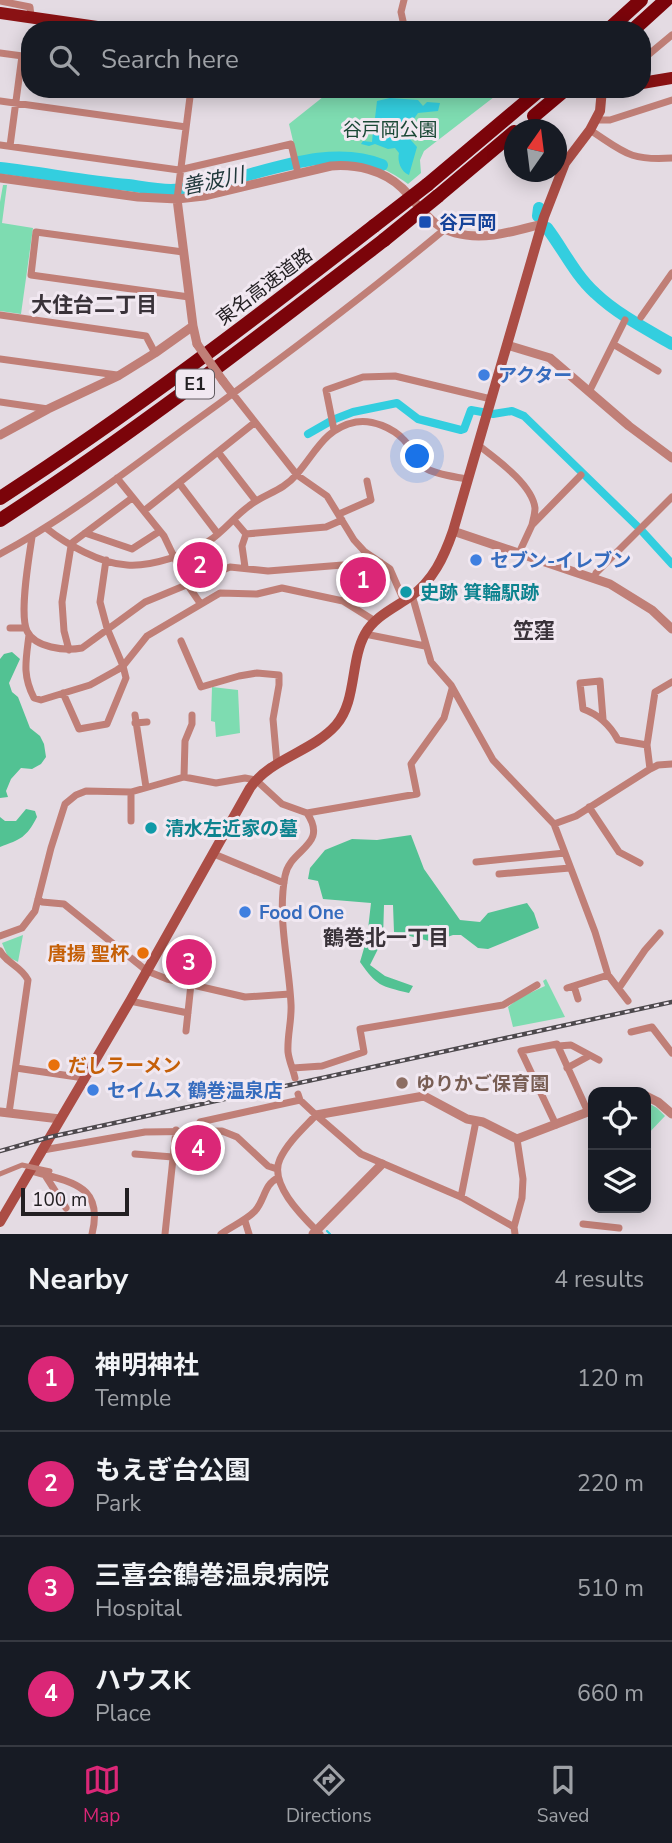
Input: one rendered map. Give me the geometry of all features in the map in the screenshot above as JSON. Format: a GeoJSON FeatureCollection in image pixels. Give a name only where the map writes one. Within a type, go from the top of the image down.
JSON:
{"type":"FeatureCollection","features":[{"type":"Feature","properties":{"kind":"highway"},"geometry":{"type":"LineString","coordinates":[[618,21],[641,0]]}},
{"type":"Feature","properties":{"kind":"highway"},"geometry":{"type":"LineString","coordinates":[[643,21],[666,0]]}},
{"type":"Feature","properties":{"kind":"highway"},"geometry":{"type":"LineString","coordinates":[[0,13],[58,21]]}},
{"type":"Feature","properties":{"kind":"highway"},"geometry":{"type":"LineString","coordinates":[[651,82],[672,78]]}},
{"type":"Feature","properties":{"kind":"highway","name":"東名高速道路"},"geometry":{"type":"LineString","coordinates":[[0,498],[130,410],[242,328],[427,185],[531,98]]}},
{"type":"Feature","properties":{"kind":"highway","name":"東名高速道路"},"geometry":{"type":"LineString","coordinates":[[530,119],[555,98]]}},
{"type":"Feature","properties":{"kind":"highway","name":"東名高速道路"},"geometry":{"type":"LineString","coordinates":[[0,520],[143,422],[250,343],[384,240],[504,141]]}},
{"type":"Feature","properties":{"kind":"main road"},"geometry":{"type":"LineString","coordinates":[[0,1222],[256,780],[316,741],[338,723],[349,697],[359,649],[365,634],[375,621],[408,598],[430,578],[439,565],[453,531],[542,224],[565,163],[593,125],[602,105],[602,98]]}},
{"type":"Feature","properties":{"kind":"street"},"geometry":{"type":"LineString","coordinates":[[403,21],[401,12],[404,0]]}},
{"type":"Feature","properties":{"kind":"street"},"geometry":{"type":"LineString","coordinates":[[0,1],[30,7],[32,17]]}},
{"type":"Feature","properties":{"kind":"street"},"geometry":{"type":"LineString","coordinates":[[651,52],[672,34]]}},
{"type":"Feature","properties":{"kind":"street"},"geometry":{"type":"LineString","coordinates":[[0,53],[21,55]]}},
{"type":"Feature","properties":{"kind":"street"},"geometry":{"type":"LineString","coordinates":[[10,146],[21,77]]}},
{"type":"Feature","properties":{"kind":"street"},"geometry":{"type":"LineString","coordinates":[[190,98],[177,199],[192,326],[197,345],[254,423],[297,475],[327,496],[354,540],[365,552],[390,569],[419,616],[431,662],[452,689],[493,760],[554,824],[595,932],[608,975],[628,1001]]}},
{"type":"Feature","properties":{"kind":"street"},"geometry":{"type":"LineString","coordinates":[[593,125],[672,100]]}},
{"type":"Feature","properties":{"kind":"street"},"geometry":{"type":"LineString","coordinates":[[0,101],[186,127]]}},
{"type":"Feature","properties":{"kind":"street"},"geometry":{"type":"LineString","coordinates":[[593,125],[631,157],[647,160],[672,158]]}},
{"type":"Feature","properties":{"kind":"street"},"geometry":{"type":"LineString","coordinates":[[0,145],[179,170],[291,144],[298,173]]}},
{"type":"Feature","properties":{"kind":"street"},"geometry":{"type":"LineString","coordinates":[[0,178],[138,197],[177,199],[204,196],[341,165],[377,172],[397,184],[430,220],[445,229],[466,235],[488,236],[542,224]]}},
{"type":"Feature","properties":{"kind":"street"},"geometry":{"type":"LineString","coordinates":[[0,554],[46,528],[233,394],[394,272],[445,229]]}},
{"type":"Feature","properties":{"kind":"street"},"geometry":{"type":"LineString","coordinates":[[183,252],[36,232],[31,275],[189,297]]}},
{"type":"Feature","properties":{"kind":"street"},"geometry":{"type":"LineString","coordinates":[[641,317],[672,273]]}},
{"type":"Feature","properties":{"kind":"street"},"geometry":{"type":"LineString","coordinates":[[0,315],[146,336],[155,353]]}},
{"type":"Feature","properties":{"kind":"street"},"geometry":{"type":"LineString","coordinates":[[589,393],[625,320]]}},
{"type":"Feature","properties":{"kind":"street"},"geometry":{"type":"LineString","coordinates":[[0,435],[118,376],[192,326]]}},
{"type":"Feature","properties":{"kind":"street"},"geometry":{"type":"LineString","coordinates":[[613,344],[658,372]]}},
{"type":"Feature","properties":{"kind":"street"},"geometry":{"type":"LineString","coordinates":[[507,345],[550,358],[629,426],[672,458]]}},
{"type":"Feature","properties":{"kind":"street"},"geometry":{"type":"LineString","coordinates":[[0,359],[118,376]]}},
{"type":"Feature","properties":{"kind":"street"},"geometry":{"type":"LineString","coordinates":[[334,430],[326,390],[363,377],[395,376],[491,399]]}},
{"type":"Feature","properties":{"kind":"street"},"geometry":{"type":"LineString","coordinates":[[0,402],[48,409]]}},
{"type":"Feature","properties":{"kind":"street"},"geometry":{"type":"LineString","coordinates":[[46,528],[71,546],[125,565],[174,557],[192,550],[218,534],[256,501],[276,492],[297,475],[314,449],[334,430],[366,421],[383,425],[404,440],[418,463],[426,469],[468,479]]}},
{"type":"Feature","properties":{"kind":"street"},"geometry":{"type":"LineString","coordinates":[[145,510],[254,423]]}},
{"type":"Feature","properties":{"kind":"street"},"geometry":{"type":"LineString","coordinates":[[478,445],[503,464],[528,492],[535,511],[532,525],[519,553]]}},
{"type":"Feature","properties":{"kind":"street"},"geometry":{"type":"LineString","coordinates":[[218,452],[256,501]]}},
{"type":"Feature","properties":{"kind":"street"},"geometry":{"type":"LineString","coordinates":[[532,525],[581,475]]}},
{"type":"Feature","properties":{"kind":"street"},"geometry":{"type":"LineString","coordinates":[[117,478],[160,531],[187,584],[200,603]]}},
{"type":"Feature","properties":{"kind":"street"},"geometry":{"type":"LineString","coordinates":[[246,534],[326,527],[371,500],[367,481]]}},
{"type":"Feature","properties":{"kind":"street"},"geometry":{"type":"LineString","coordinates":[[179,483],[218,534]]}},
{"type":"Feature","properties":{"kind":"street"},"geometry":{"type":"LineString","coordinates":[[594,578],[672,497]]}},
{"type":"Feature","properties":{"kind":"street"},"geometry":{"type":"LineString","coordinates":[[69,650],[64,631],[62,602],[71,546],[132,498]]}},
{"type":"Feature","properties":{"kind":"street"},"geometry":{"type":"LineString","coordinates":[[234,520],[246,534]]}},
{"type":"Feature","properties":{"kind":"street"},"geometry":{"type":"LineString","coordinates":[[85,533],[132,549],[160,531]]}},
{"type":"Feature","properties":{"kind":"street"},"geometry":{"type":"LineString","coordinates":[[453,531],[594,578],[628,594],[652,610],[672,629]]}},
{"type":"Feature","properties":{"kind":"street"},"geometry":{"type":"LineString","coordinates":[[245,567],[242,546],[246,534]]}},
{"type":"Feature","properties":{"kind":"street"},"geometry":{"type":"LineString","coordinates":[[32,537],[25,593],[25,670],[34,698],[41,700],[90,685],[123,666],[147,636],[220,593],[257,594],[282,588],[344,601],[375,621]]}},
{"type":"Feature","properties":{"kind":"street"},"geometry":{"type":"LineString","coordinates":[[63,694],[79,729],[107,724],[126,678],[100,601],[106,560]]}},
{"type":"Feature","properties":{"kind":"street"},"geometry":{"type":"LineString","coordinates":[[10,628],[27,631],[52,648],[82,648],[145,603],[230,567],[268,571],[380,562]]}},
{"type":"Feature","properties":{"kind":"street"},"geometry":{"type":"LineString","coordinates":[[365,634],[425,646]]}},
{"type":"Feature","properties":{"kind":"street"},"geometry":{"type":"LineString","coordinates":[[181,641],[201,687],[257,673],[279,675],[273,719],[277,764]]}},
{"type":"Feature","properties":{"kind":"street"},"geometry":{"type":"LineString","coordinates":[[603,719],[600,681],[580,683],[583,709],[596,713],[603,719],[618,740],[647,745]]}},
{"type":"Feature","properties":{"kind":"street"},"geometry":{"type":"LineString","coordinates":[[650,769],[647,745],[655,692],[672,682]]}},
{"type":"Feature","properties":{"kind":"street"},"geometry":{"type":"LineString","coordinates":[[0,936],[14,933],[27,923],[35,911],[65,804],[76,795],[86,791],[131,792],[184,777],[216,783],[245,778],[256,780],[282,804],[307,813],[417,794],[411,764],[444,718],[452,689]]}},
{"type":"Feature","properties":{"kind":"street"},"geometry":{"type":"LineString","coordinates":[[184,777],[185,741],[192,724],[192,715]]}},
{"type":"Feature","properties":{"kind":"street"},"geometry":{"type":"LineString","coordinates":[[146,787],[135,719],[147,722]]}},
{"type":"Feature","properties":{"kind":"street"},"geometry":{"type":"LineString","coordinates":[[554,824],[576,816],[650,769],[658,765],[672,764]]}},
{"type":"Feature","properties":{"kind":"street"},"geometry":{"type":"LineString","coordinates":[[131,792],[131,821]]}},
{"type":"Feature","properties":{"kind":"street"},"geometry":{"type":"LineString","coordinates":[[589,807],[619,852],[640,863]]}},
{"type":"Feature","properties":{"kind":"street"},"geometry":{"type":"LineString","coordinates":[[295,1078],[288,1050],[292,1006],[283,923],[284,883],[288,866],[312,840],[314,826],[307,813]]}},
{"type":"Feature","properties":{"kind":"street"},"geometry":{"type":"LineString","coordinates":[[477,862],[565,853]]}},
{"type":"Feature","properties":{"kind":"street"},"geometry":{"type":"LineString","coordinates":[[214,854],[284,883]]}},
{"type":"Feature","properties":{"kind":"street"},"geometry":{"type":"LineString","coordinates":[[499,874],[570,867]]}},
{"type":"Feature","properties":{"kind":"street"},"geometry":{"type":"LineString","coordinates":[[38,899],[42,902],[64,904],[147,971],[245,997],[290,994]]}},
{"type":"Feature","properties":{"kind":"street"},"geometry":{"type":"LineString","coordinates":[[619,988],[660,933]]}},
{"type":"Feature","properties":{"kind":"street"},"geometry":{"type":"LineString","coordinates":[[0,951],[8,961],[20,968],[28,980],[16,1068],[5,1113],[60,1119]]}},
{"type":"Feature","properties":{"kind":"street"},"geometry":{"type":"LineString","coordinates":[[578,999],[570,987],[608,975]]}},
{"type":"Feature","properties":{"kind":"street"},"geometry":{"type":"LineString","coordinates":[[186,1031],[191,984]]}},
{"type":"Feature","properties":{"kind":"street"},"geometry":{"type":"LineString","coordinates":[[293,1068],[322,1066],[363,1052],[360,1029],[503,1005],[537,985]]}},
{"type":"Feature","properties":{"kind":"street"},"geometry":{"type":"LineString","coordinates":[[130,1001],[188,1013]]}},
{"type":"Feature","properties":{"kind":"street"},"geometry":{"type":"LineString","coordinates":[[631,1032],[652,1027],[672,1052]]}},
{"type":"Feature","properties":{"kind":"street"},"geometry":{"type":"LineString","coordinates":[[556,1125],[522,1051],[557,1044],[571,1045],[599,1060]]}},
{"type":"Feature","properties":{"kind":"street"},"geometry":{"type":"LineString","coordinates":[[558,1046],[588,1106]]}},
{"type":"Feature","properties":{"kind":"street"},"geometry":{"type":"LineString","coordinates":[[567,1068],[589,1056]]}},
{"type":"Feature","properties":{"kind":"street"},"geometry":{"type":"LineString","coordinates":[[16,1068],[84,1078]]}},
{"type":"Feature","properties":{"kind":"street"},"geometry":{"type":"LineString","coordinates":[[220,1234],[244,1221],[258,1208],[270,1181],[277,1173],[285,1150],[316,1115],[424,1096],[467,1119],[496,1128],[517,1139],[588,1112]]}},
{"type":"Feature","properties":{"kind":"street"},"geometry":{"type":"LineString","coordinates":[[195,1130],[200,1122],[299,1097],[361,1154],[461,1197],[514,1230],[522,1198],[523,1180],[517,1139]]}},
{"type":"Feature","properties":{"kind":"street"},"geometry":{"type":"LineString","coordinates":[[651,1098],[672,1114]]}},
{"type":"Feature","properties":{"kind":"street"},"geometry":{"type":"LineString","coordinates":[[461,1197],[476,1121]]}},
{"type":"Feature","properties":{"kind":"street"},"geometry":{"type":"LineString","coordinates":[[165,1234],[176,1130]]}},
{"type":"Feature","properties":{"kind":"street"},"geometry":{"type":"LineString","coordinates":[[43,1150],[145,1132],[222,1131],[237,1136],[277,1173],[288,1198],[316,1233],[382,1164]]}},
{"type":"Feature","properties":{"kind":"street"},"geometry":{"type":"LineString","coordinates":[[135,1154],[173,1157]]}},
{"type":"Feature","properties":{"kind":"street"},"geometry":{"type":"LineString","coordinates":[[0,1174],[22,1165],[67,1181],[89,1196],[96,1216],[92,1234]]}},
{"type":"Feature","properties":{"kind":"street"},"geometry":{"type":"LineString","coordinates":[[31,1171],[48,1173]]}},
{"type":"Feature","properties":{"kind":"street"},"geometry":{"type":"LineString","coordinates":[[48,1173],[66,1208]]}},
{"type":"Feature","properties":{"kind":"street"},"geometry":{"type":"LineString","coordinates":[[244,1221],[249,1234]]}},
{"type":"Feature","properties":{"kind":"street"},"geometry":{"type":"LineString","coordinates":[[583,1224],[616,1230]]}},
{"type":"Feature","properties":{"kind":"green space","name":"谷戸岡公園"},"geometry":{"type":"Polygon","coordinates":[[[322,98],[493,98],[424,151],[420,160],[421,173],[408,184],[381,168],[356,162],[299,166],[289,124],[322,98]]]}},
{"type":"Feature","properties":{"kind":"green space"},"geometry":{"type":"Polygon","coordinates":[[[3,185],[7,185],[2,223],[33,228],[21,314],[0,311],[0,202],[3,185]]]}},
{"type":"Feature","properties":{"kind":"green space"},"geometry":{"type":"Polygon","coordinates":[[[209,545],[221,568],[187,579],[179,562],[180,558],[209,545]]]}},
{"type":"Feature","properties":{"kind":"green space"},"geometry":{"type":"Polygon","coordinates":[[[12,652],[20,659],[9,683],[12,692],[18,697],[30,728],[40,736],[44,744],[46,757],[32,769],[21,768],[11,779],[6,791],[8,797],[0,798],[0,659],[4,654],[12,652]]]}},
{"type":"Feature","properties":{"kind":"green space"},"geometry":{"type":"Polygon","coordinates":[[[212,687],[238,690],[240,733],[216,737],[215,722],[211,721],[212,687]]]}},
{"type":"Feature","properties":{"kind":"green space"},"geometry":{"type":"Polygon","coordinates":[[[26,809],[35,811],[37,817],[30,829],[18,840],[0,847],[0,817],[5,821],[16,821],[26,809]]]}},
{"type":"Feature","properties":{"kind":"green space"},"geometry":{"type":"Polygon","coordinates":[[[411,835],[424,869],[460,920],[480,922],[488,913],[527,903],[539,928],[488,949],[478,948],[461,935],[433,942],[394,932],[393,905],[384,905],[383,939],[370,965],[385,976],[413,986],[409,993],[375,981],[360,962],[367,938],[371,903],[323,899],[318,881],[308,879],[310,868],[325,850],[352,839],[377,840],[411,835]]]}},
{"type":"Feature","properties":{"kind":"green space"},"geometry":{"type":"Polygon","coordinates":[[[23,935],[18,962],[8,957],[2,943],[23,935]]]}},
{"type":"Feature","properties":{"kind":"green space"},"geometry":{"type":"Polygon","coordinates":[[[546,979],[565,1017],[513,1027],[508,1007],[519,998],[545,986],[543,981],[546,979]]]}},
{"type":"Feature","properties":{"kind":"green space"},"geometry":{"type":"Polygon","coordinates":[[[651,1105],[665,1116],[651,1131],[651,1105]]]}},
{"type":"Feature","properties":{"kind":"water"},"geometry":{"type":"Polygon","coordinates":[[[390,98],[418,100],[423,106],[427,102],[440,103],[438,111],[418,113],[411,123],[409,138],[417,147],[409,175],[400,166],[399,153],[395,148],[361,144],[363,141],[372,142],[373,131],[377,131],[380,126],[380,122],[375,118],[377,101],[390,98]]]}},
{"type":"Feature","properties":{"kind":"waterway","name":"善波川"},"geometry":{"type":"LineString","coordinates":[[0,168],[171,190],[223,182],[304,161],[357,159],[382,165]]}},
{"type":"Feature","properties":{"kind":"waterway","name":"善波川"},"geometry":{"type":"LineString","coordinates":[[538,216],[539,208]]}},
{"type":"Feature","properties":{"kind":"waterway","name":"善波川"},"geometry":{"type":"LineString","coordinates":[[547,228],[575,270],[595,293],[622,314],[672,344]]}},
{"type":"Feature","properties":{"kind":"waterway"},"geometry":{"type":"LineString","coordinates":[[335,419],[353,412],[397,403],[418,419],[461,430],[464,429],[471,410],[482,412]]}},
{"type":"Feature","properties":{"kind":"waterway"},"geometry":{"type":"LineString","coordinates":[[493,414],[512,411],[524,416],[637,526]]}},
{"type":"Feature","properties":{"kind":"waterway"},"geometry":{"type":"LineString","coordinates":[[308,434],[329,422]]}},
{"type":"Feature","properties":{"kind":"waterway"},"geometry":{"type":"LineString","coordinates":[[641,530],[672,564]]}},
{"type":"Feature","properties":{"kind":"waterway"},"geometry":{"type":"LineString","coordinates":[[327,1231],[330,1234]]}},
{"type":"Feature","properties":{"kind":"railway"},"geometry":{"type":"LineString","coordinates":[[0,1151],[50,1137],[672,1002]]}},
{"type":"Feature","properties":{"kind":"place","name":"谷戸岡"},"geometry":{"type":"Point","coordinates":[425,222]}},
{"type":"Feature","properties":{"kind":"place","name":"アクター"},"geometry":{"type":"Point","coordinates":[484,375]}},
{"type":"Feature","properties":{"kind":"place","name":"セブン-イレブン"},"geometry":{"type":"Point","coordinates":[476,560]}},
{"type":"Feature","properties":{"kind":"place","name":"もえぎ台公園"},"geometry":{"type":"Point","coordinates":[200,565]}},
{"type":"Feature","properties":{"kind":"place","name":"神明神社"},"geometry":{"type":"Point","coordinates":[363,580]}},
{"type":"Feature","properties":{"kind":"place","name":"史跡 箕輪駅跡"},"geometry":{"type":"Point","coordinates":[406,592]}},
{"type":"Feature","properties":{"kind":"place","name":"清水左近家の墓"},"geometry":{"type":"Point","coordinates":[151,828]}},
{"type":"Feature","properties":{"kind":"place","name":"Food One"},"geometry":{"type":"Point","coordinates":[245,912]}},
{"type":"Feature","properties":{"kind":"place","name":"唐揚 聖杯"},"geometry":{"type":"Point","coordinates":[143,953]}},
{"type":"Feature","properties":{"kind":"place","name":"三喜会鶴巻温泉病院"},"geometry":{"type":"Point","coordinates":[189,962]}},
{"type":"Feature","properties":{"kind":"place","name":"だしラーメン"},"geometry":{"type":"Point","coordinates":[54,1065]}},
{"type":"Feature","properties":{"kind":"place","name":"ゆりかご保育園"},"geometry":{"type":"Point","coordinates":[402,1083]}},
{"type":"Feature","properties":{"kind":"place","name":"セイムス 鶴巻温泉店"},"geometry":{"type":"Point","coordinates":[93,1090]}},
{"type":"Feature","properties":{"kind":"place","name":"ハウスK"},"geometry":{"type":"Point","coordinates":[198,1148]}},
{"type":"Feature","properties":{"kind":"district","name":"大住台二丁目"},"geometry":{"type":"Point","coordinates":[94,305]}},
{"type":"Feature","properties":{"kind":"district","name":"笠窪"},"geometry":{"type":"Point","coordinates":[534,631]}},
{"type":"Feature","properties":{"kind":"district","name":"鶴巻北一丁目"},"geometry":{"type":"Point","coordinates":[386,938]}}]}
